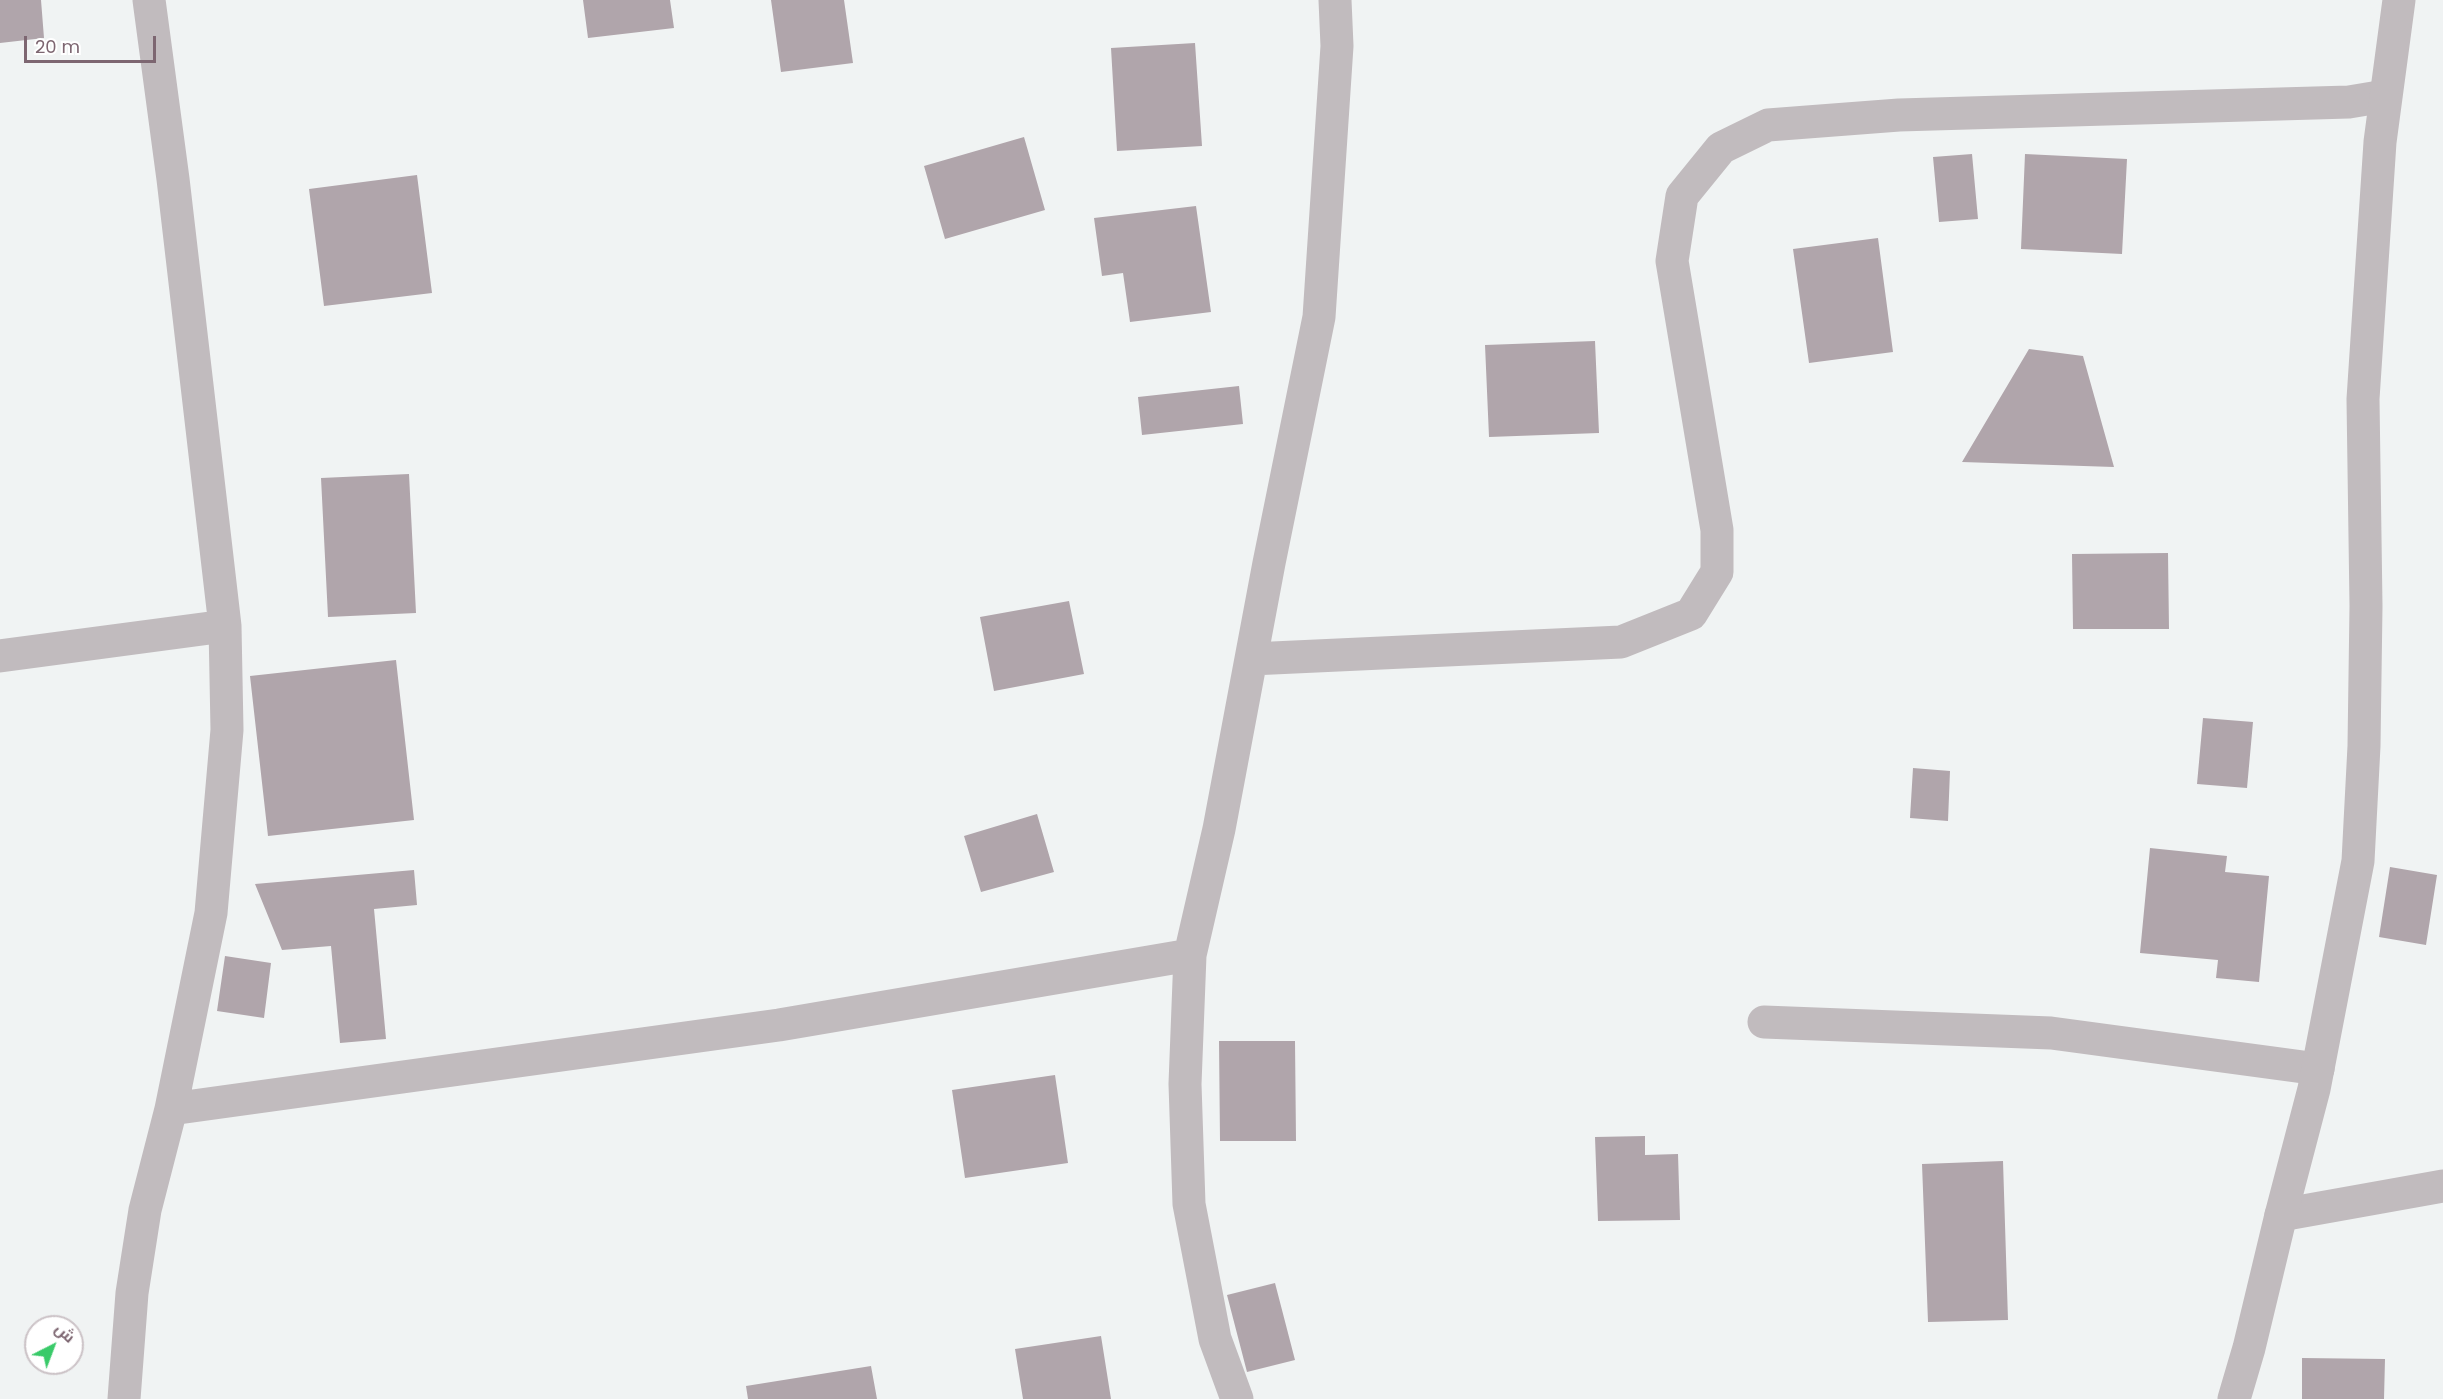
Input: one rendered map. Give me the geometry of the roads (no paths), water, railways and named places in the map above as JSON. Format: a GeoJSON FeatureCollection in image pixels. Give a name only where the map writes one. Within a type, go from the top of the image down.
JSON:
{"type":"FeatureCollection","features":[{"type":"Feature","properties":{"kind":"street"},"geometry":{"type":"LineString","coordinates":[[124,1399],[132,1293],[145,1210],[171,1109],[212,913],[227,730],[225,626],[173,179],[149,0]]}},
{"type":"Feature","properties":{"kind":"street"},"geometry":{"type":"LineString","coordinates":[[1237,1399],[1215,1339],[1189,1204],[1185,1084],[1190,955],[1219,829],[1319,317],[1337,46],[1335,0]]}},
{"type":"Feature","properties":{"kind":"street"},"geometry":{"type":"LineString","coordinates":[[2234,1399],[2249,1348],[2318,1069],[2358,861],[2364,746],[2366,606],[2362,399],[2380,142],[2399,0]]}},
{"type":"Feature","properties":{"kind":"street"},"geometry":{"type":"LineString","coordinates":[[1251,658],[1621,642],[1691,614],[1717,573],[1718,530],[1672,261],[1682,196],[1721,148],[1768,125],[1899,116],[2349,102],[2385,96]]}},
{"type":"Feature","properties":{"kind":"street"},"geometry":{"type":"LineString","coordinates":[[0,656],[225,626]]}},
{"type":"Feature","properties":{"kind":"street"},"geometry":{"type":"LineString","coordinates":[[171,1109],[779,1025],[1190,955]]}},
{"type":"Feature","properties":{"kind":"street"},"geometry":{"type":"LineString","coordinates":[[1764,1022],[2051,1033],[2318,1069]]}},
{"type":"Feature","properties":{"kind":"street"},"geometry":{"type":"LineString","coordinates":[[2281,1215],[2443,1186]]}}]}
